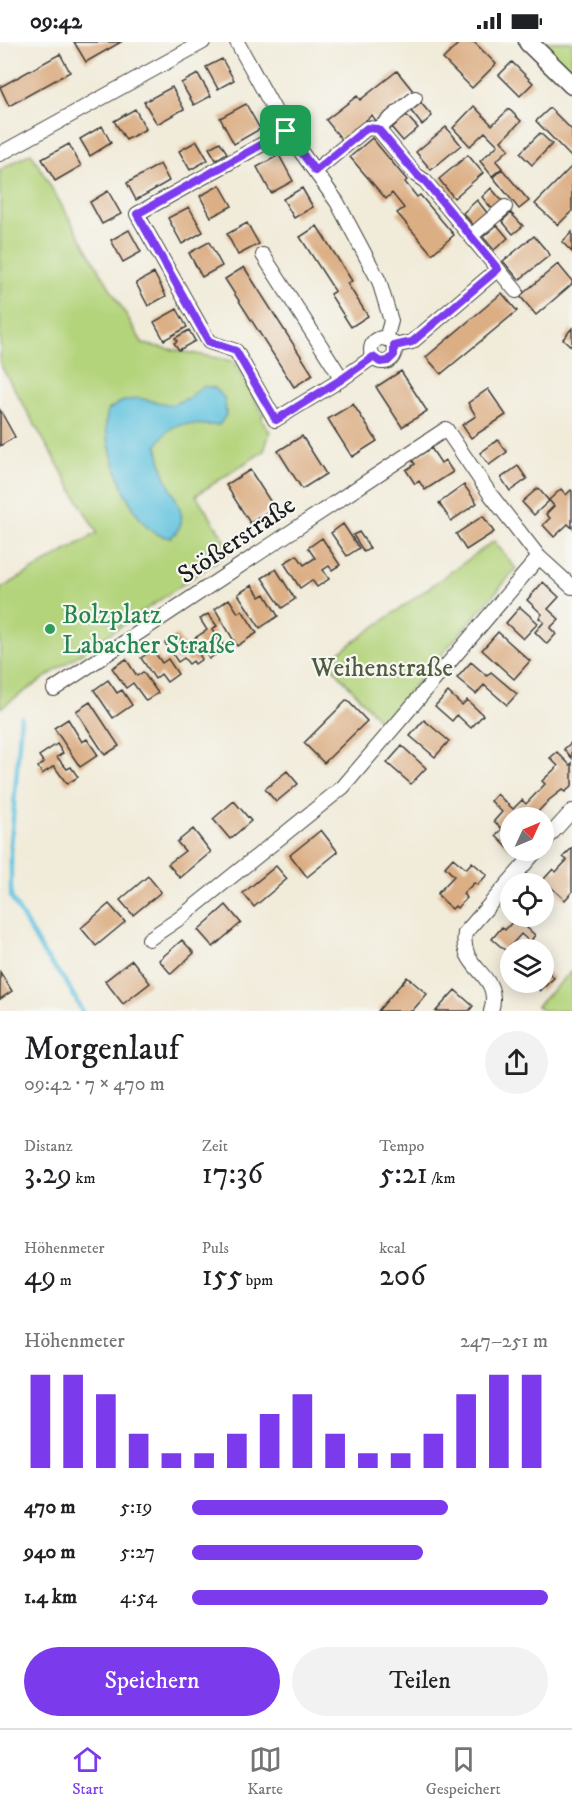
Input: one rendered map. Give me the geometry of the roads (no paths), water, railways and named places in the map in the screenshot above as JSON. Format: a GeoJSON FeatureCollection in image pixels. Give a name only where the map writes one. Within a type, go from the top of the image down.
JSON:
{"type":"FeatureCollection","features":[{"type":"Feature","properties":{"kind":"main road"},"geometry":{"type":"LineString","coordinates":[[528,42],[572,86]]}},
{"type":"Feature","properties":{"kind":"street"},"geometry":{"type":"LineString","coordinates":[[0,154],[203,42]]}},
{"type":"Feature","properties":{"kind":"street"},"geometry":{"type":"LineString","coordinates":[[237,42],[286,131],[337,202],[379,281],[391,321],[390,343]]}},
{"type":"Feature","properties":{"kind":"street"},"geometry":{"type":"LineString","coordinates":[[378,129],[415,98]]}},
{"type":"Feature","properties":{"kind":"street"},"geometry":{"type":"LineString","coordinates":[[315,171],[367,128],[378,129],[417,175],[425,181],[516,291]]}},
{"type":"Feature","properties":{"kind":"street"},"geometry":{"type":"LineString","coordinates":[[286,131],[137,214],[209,342],[236,351],[276,420],[373,357],[371,350],[379,339],[390,343],[412,342],[498,269]]}},
{"type":"Feature","properties":{"kind":"street"},"geometry":{"type":"LineString","coordinates":[[471,236],[505,207]]}},
{"type":"Feature","properties":{"kind":"street"},"geometry":{"type":"LineString","coordinates":[[263,255],[342,379]]}},
{"type":"Feature","properties":{"kind":"street","name":"Stößerstraße"},"geometry":{"type":"LineString","coordinates":[[54,689],[446,429],[490,494],[539,557]]}},
{"type":"Feature","properties":{"kind":"street"},"geometry":{"type":"LineString","coordinates":[[149,939],[180,918],[343,787],[539,557],[572,587]]}},
{"type":"Feature","properties":{"kind":"street"},"geometry":{"type":"LineString","coordinates":[[554,831],[572,812]]}},
{"type":"Feature","properties":{"kind":"street"},"geometry":{"type":"LineString","coordinates":[[491,1011],[495,995],[489,981],[468,959],[463,946],[465,933],[527,861]]}},
{"type":"Feature","properties":{"kind":"water"},"geometry":{"type":"Polygon","coordinates":[[[203,386],[215,388],[225,399],[226,415],[219,425],[184,424],[176,426],[163,436],[157,446],[164,474],[182,518],[181,525],[170,538],[148,528],[133,508],[116,467],[108,440],[106,424],[108,410],[121,402],[138,398],[171,405],[188,398],[203,386]]]}},
{"type":"Feature","properties":{"kind":"waterway"},"geometry":{"type":"LineString","coordinates":[[21,717],[11,844],[11,897],[44,954],[68,985],[82,1011]]}},
{"type":"Feature","properties":{"kind":"place","name":"Bolzplatz Labacher Straße"},"geometry":{"type":"Point","coordinates":[50,629]}},
{"type":"Feature","properties":{"kind":"park label","name":"Weihenstraße"},"geometry":{"type":"Point","coordinates":[382,667]}}]}
